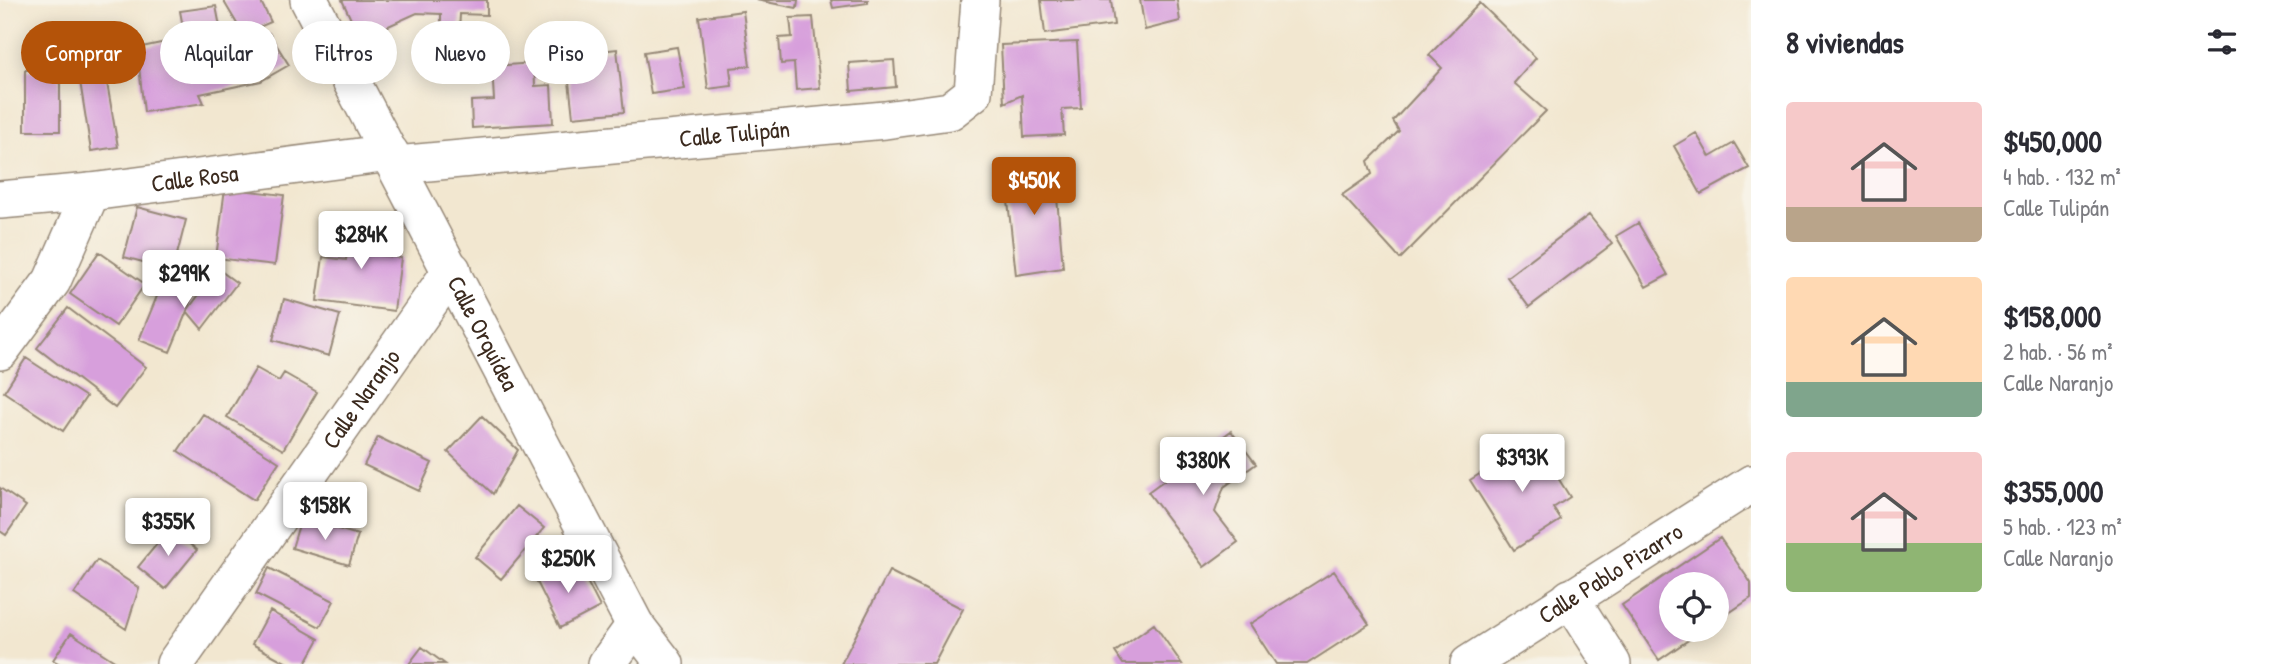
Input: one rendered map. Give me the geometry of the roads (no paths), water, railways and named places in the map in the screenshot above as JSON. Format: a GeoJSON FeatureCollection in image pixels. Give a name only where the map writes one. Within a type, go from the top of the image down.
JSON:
{"type":"FeatureCollection","features":[{"type":"Feature","properties":{"kind":"street","name":"Calle Orquídea"},"geometry":{"type":"LineString","coordinates":[[309,0],[635,625],[665,664]]}},
{"type":"Feature","properties":{"kind":"street","name":"Calle Tulipán"},"geometry":{"type":"LineString","coordinates":[[393,159],[950,111],[973,93],[980,0]]}},
{"type":"Feature","properties":{"kind":"street","name":"Calle Rosa"},"geometry":{"type":"LineString","coordinates":[[0,200],[393,159]]}},
{"type":"Feature","properties":{"kind":"street"},"geometry":{"type":"LineString","coordinates":[[0,351],[52,281],[91,192]]}},
{"type":"Feature","properties":{"kind":"street","name":"Calle Naranjo"},"geometry":{"type":"LineString","coordinates":[[175,664],[452,270]]}},
{"type":"Feature","properties":{"kind":"street","name":"Calle Pablo Pizarro"},"geometry":{"type":"LineString","coordinates":[[1469,664],[1751,484]]}},
{"type":"Feature","properties":{"kind":"street"},"geometry":{"type":"LineString","coordinates":[[1570,598],[1612,664]]}},
{"type":"Feature","properties":{"kind":"street"},"geometry":{"type":"LineString","coordinates":[[607,664],[635,625]]}}]}
